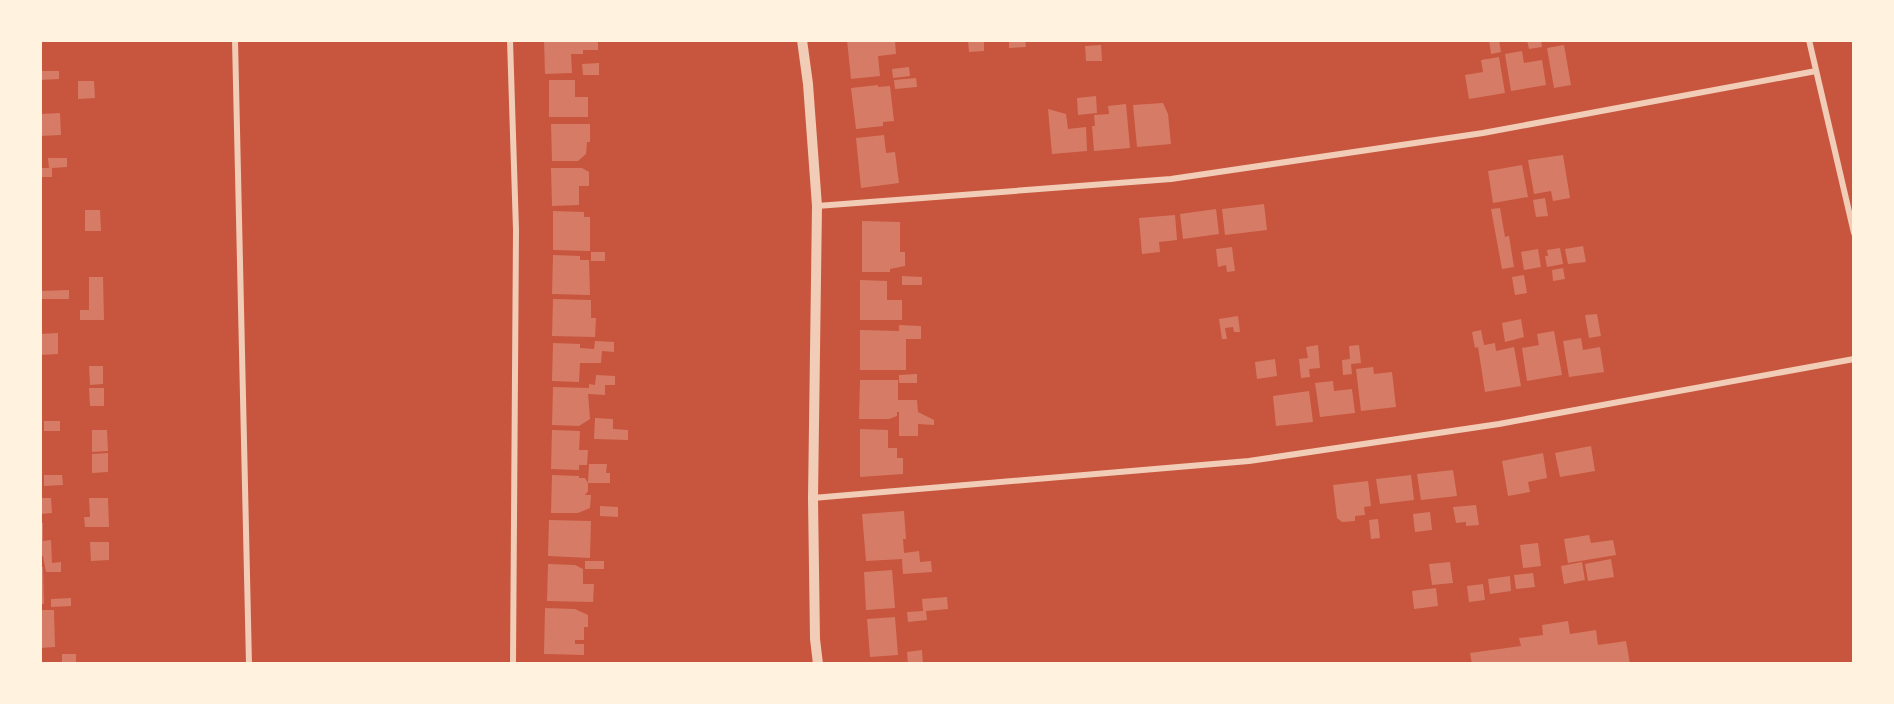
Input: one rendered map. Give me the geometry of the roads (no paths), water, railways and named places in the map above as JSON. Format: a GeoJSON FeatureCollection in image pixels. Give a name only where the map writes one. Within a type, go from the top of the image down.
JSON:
{"type":"FeatureCollection","features":[{"type":"Feature","properties":{"kind":"street"},"geometry":{"type":"LineString","coordinates":[[235,40],[249,663]]}},
{"type":"Feature","properties":{"kind":"street"},"geometry":{"type":"LineString","coordinates":[[510,40],[516,230],[513,663]]}},
{"type":"Feature","properties":{"kind":"street"},"geometry":{"type":"LineString","coordinates":[[802,40],[808,84],[817,206],[813,498],[815,639],[818,663]]}},
{"type":"Feature","properties":{"kind":"street"},"geometry":{"type":"LineString","coordinates":[[1809,40],[1854,233]]}},
{"type":"Feature","properties":{"kind":"street"},"geometry":{"type":"LineString","coordinates":[[817,206],[1171,179],[1483,133],[1816,71]]}},
{"type":"Feature","properties":{"kind":"street"},"geometry":{"type":"LineString","coordinates":[[813,498],[1249,460],[1500,424],[1854,359]]}}]}
